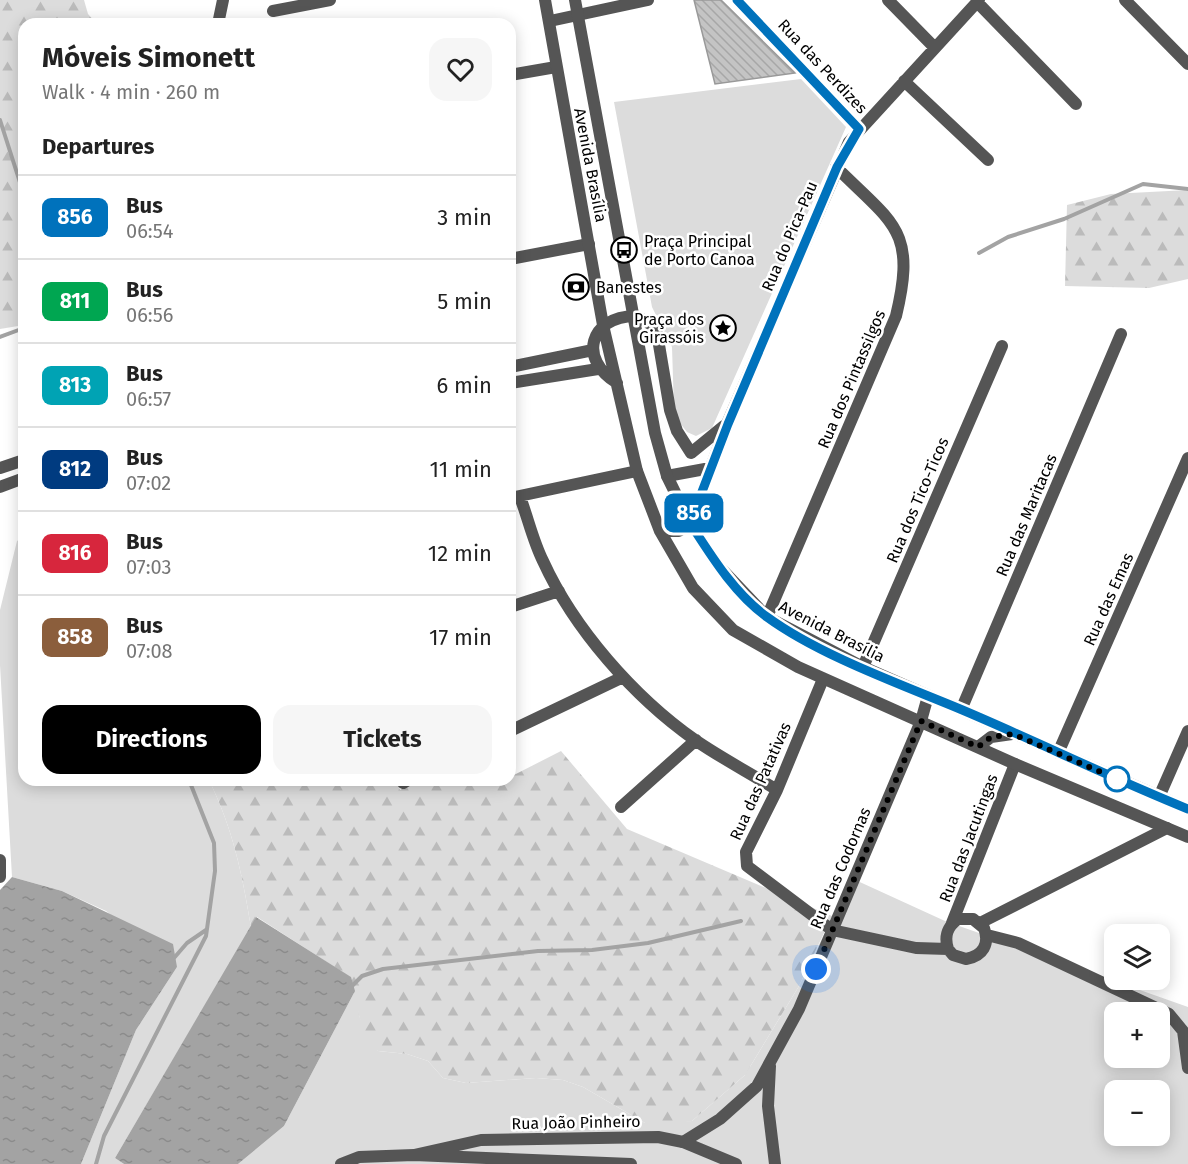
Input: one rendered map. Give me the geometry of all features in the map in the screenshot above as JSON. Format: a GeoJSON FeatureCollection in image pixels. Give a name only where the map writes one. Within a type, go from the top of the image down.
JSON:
{"type":"FeatureCollection","features":[{"type":"Feature","properties":{"kind":"street"},"geometry":{"type":"LineString","coordinates":[[220,18],[224,0]]}},
{"type":"Feature","properties":{"kind":"street"},"geometry":{"type":"LineString","coordinates":[[273,11],[330,0]]}},
{"type":"Feature","properties":{"kind":"street","name":"Avenida Brasília"},"geometry":{"type":"LineString","coordinates":[[545,0],[603,325],[638,471],[660,531],[693,588],[720,619],[761,648],[823,679],[1015,764],[1188,837]]}},
{"type":"Feature","properties":{"kind":"street","name":"Avenida Brasília"},"geometry":{"type":"LineString","coordinates":[[575,0],[635,316],[650,410],[667,476],[690,523],[716,563],[767,617],[863,667],[1188,809]]}},
{"type":"Feature","properties":{"kind":"street"},"geometry":{"type":"LineString","coordinates":[[550,21],[648,0]]}},
{"type":"Feature","properties":{"kind":"street","name":"Rua das Perdizes"},"geometry":{"type":"LineString","coordinates":[[737,0],[859,129]]}},
{"type":"Feature","properties":{"kind":"street"},"geometry":{"type":"LineString","coordinates":[[888,0],[935,48]]}},
{"type":"Feature","properties":{"kind":"street"},"geometry":{"type":"LineString","coordinates":[[1125,0],[1188,64]]}},
{"type":"Feature","properties":{"kind":"street"},"geometry":{"type":"LineString","coordinates":[[978,1],[1076,104]]}},
{"type":"Feature","properties":{"kind":"street","name":"Rua do Pica-Pau"},"geometry":{"type":"LineString","coordinates":[[690,523],[707,471],[837,167],[859,129],[978,1]]}},
{"type":"Feature","properties":{"kind":"street"},"geometry":{"type":"LineString","coordinates":[[516,74],[556,67]]}},
{"type":"Feature","properties":{"kind":"street"},"geometry":{"type":"LineString","coordinates":[[904,81],[988,160]]}},
{"type":"Feature","properties":{"kind":"street","name":"Rua dos Pintassilgos"},"geometry":{"type":"LineString","coordinates":[[767,617],[896,316],[904,276],[905,258],[896,227],[837,167]]}},
{"type":"Feature","properties":{"kind":"street"},"geometry":{"type":"LineString","coordinates":[[516,258],[589,244]]}},
{"type":"Feature","properties":{"kind":"street"},"geometry":{"type":"LineString","coordinates":[[616,383],[598,369],[593,350],[596,337],[603,325],[619,318],[635,316],[648,322],[657,333],[670,410],[677,431],[691,453],[707,471]]}},
{"type":"Feature","properties":{"kind":"street","name":"Rua das Maritacas"},"geometry":{"type":"LineString","coordinates":[[962,710],[1121,334]]}},
{"type":"Feature","properties":{"kind":"street","name":"Rua dos Tico-Ticos"},"geometry":{"type":"LineString","coordinates":[[863,667],[1002,346]]}},
{"type":"Feature","properties":{"kind":"street"},"geometry":{"type":"LineString","coordinates":[[516,366],[593,350]]}},
{"type":"Feature","properties":{"kind":"street"},"geometry":{"type":"LineString","coordinates":[[516,382],[598,369]]}},
{"type":"Feature","properties":{"kind":"street"},"geometry":{"type":"LineString","coordinates":[[691,453],[728,424]]}},
{"type":"Feature","properties":{"kind":"street","name":"Rua das Emas"},"geometry":{"type":"LineString","coordinates":[[1058,753],[1188,458]]}},
{"type":"Feature","properties":{"kind":"street"},"geometry":{"type":"LineString","coordinates":[[0,468],[18,462]]}},
{"type":"Feature","properties":{"kind":"street"},"geometry":{"type":"LineString","coordinates":[[516,497],[638,471]]}},
{"type":"Feature","properties":{"kind":"street"},"geometry":{"type":"LineString","coordinates":[[667,476],[707,471]]}},
{"type":"Feature","properties":{"kind":"street"},"geometry":{"type":"LineString","coordinates":[[0,486],[18,480]]}},
{"type":"Feature","properties":{"kind":"street"},"geometry":{"type":"LineString","coordinates":[[516,499],[542,560],[559,591],[623,677],[661,713],[696,740],[777,790]]}},
{"type":"Feature","properties":{"kind":"street"},"geometry":{"type":"LineString","coordinates":[[660,531],[679,531],[690,523]]}},
{"type":"Feature","properties":{"kind":"street"},"geometry":{"type":"LineString","coordinates":[[516,605],[559,591]]}},
{"type":"Feature","properties":{"kind":"street"},"geometry":{"type":"LineString","coordinates":[[516,728],[623,677]]}},
{"type":"Feature","properties":{"kind":"street","name":"Rua das Patativas"},"geometry":{"type":"LineString","coordinates":[[823,679],[777,790],[746,852],[747,866],[832,930]]}},
{"type":"Feature","properties":{"kind":"street","name":"Rua das Codornas"},"geometry":{"type":"LineString","coordinates":[[682,1142],[736,1106],[757,1086],[799,1009],[921,721],[928,696]]}},
{"type":"Feature","properties":{"kind":"street"},"geometry":{"type":"LineString","coordinates":[[1159,797],[1188,731]]}},
{"type":"Feature","properties":{"kind":"street"},"geometry":{"type":"LineString","coordinates":[[978,747],[991,737],[1013,734]]}},
{"type":"Feature","properties":{"kind":"street"},"geometry":{"type":"LineString","coordinates":[[621,807],[696,740]]}},
{"type":"Feature","properties":{"kind":"street","name":"Rua das Jacutingas"},"geometry":{"type":"LineString","coordinates":[[952,923],[1015,764]]}},
{"type":"Feature","properties":{"kind":"street"},"geometry":{"type":"LineString","coordinates":[[980,923],[1167,828]]}},
{"type":"Feature","properties":{"kind":"street"},"geometry":{"type":"LineString","coordinates":[[0,861],[0,877]]}},
{"type":"Feature","properties":{"kind":"street"},"geometry":{"type":"LineString","coordinates":[[832,930],[916,948],[948,949],[959,958],[973,958],[984,949],[987,935],[980,923],[966,918],[952,923],[946,936],[948,949]]}},
{"type":"Feature","properties":{"kind":"street"},"geometry":{"type":"LineString","coordinates":[[987,935],[1018,943],[1170,1014],[1182,1031],[1188,1068]]}},
{"type":"Feature","properties":{"kind":"street","name":"Rua das Codornas"},"geometry":{"type":"LineString","coordinates":[[770,1059],[768,1106],[775,1164]]}},
{"type":"Feature","properties":{"kind":"street","name":"Rua João Pinheiro"},"geometry":{"type":"LineString","coordinates":[[414,1155],[480,1140],[658,1137],[682,1142],[736,1164]]}},
{"type":"Feature","properties":{"kind":"street","name":"Rua João Pinheiro"},"geometry":{"type":"LineString","coordinates":[[341,1164],[359,1157],[414,1155],[631,1164]]}},
{"type":"Feature","properties":{"kind":"green space"},"geometry":{"type":"Polygon","coordinates":[[[0,0],[84,0],[92,18],[18,18],[18,326],[0,329],[0,0]]]}},
{"type":"Feature","properties":{"kind":"green space"},"geometry":{"type":"Polygon","coordinates":[[[801,79],[846,127],[712,428],[696,436],[687,432],[674,409],[672,347],[652,307],[614,102],[801,79]]]}},
{"type":"Feature","properties":{"kind":"green space"},"geometry":{"type":"Polygon","coordinates":[[[1188,190],[1188,279],[1149,288],[1065,286],[1067,205],[1111,194],[1188,190]]]}},
{"type":"Feature","properties":{"kind":"green space"},"geometry":{"type":"Polygon","coordinates":[[[17,541],[18,786],[212,786],[236,852],[251,927],[115,1158],[124,1164],[81,1164],[136,1030],[177,967],[106,911],[62,891],[12,877],[0,665],[0,610],[17,541]]]}},
{"type":"Feature","properties":{"kind":"green space"},"geometry":{"type":"Polygon","coordinates":[[[561,751],[627,829],[832,916],[799,986],[745,1075],[692,1121],[660,1126],[645,1123],[583,1087],[563,1080],[536,1078],[466,1083],[443,1078],[428,1061],[407,1054],[378,1051],[365,1040],[350,977],[257,917],[251,927],[236,852],[212,786],[398,786],[400,790],[408,786],[516,786],[516,774],[561,751]]]}},
{"type":"Feature","properties":{"kind":"green space"},"geometry":{"type":"Polygon","coordinates":[[[851,878],[945,921],[1104,977],[1104,990],[1140,990],[1188,1007],[1188,1164],[238,1164],[284,1126],[355,991],[360,1018],[378,1051],[407,1054],[428,1061],[443,1078],[466,1083],[536,1078],[563,1080],[583,1087],[645,1123],[692,1121],[745,1075],[799,986],[851,878]]]}},
{"type":"Feature","properties":{"kind":"water"},"geometry":{"type":"Polygon","coordinates":[[[12,877],[62,891],[173,944],[177,967],[136,1030],[81,1164],[0,1164],[0,890],[12,877]]]}},
{"type":"Feature","properties":{"kind":"water"},"geometry":{"type":"Polygon","coordinates":[[[256,917],[351,977],[355,991],[284,1126],[238,1164],[124,1164],[115,1158],[256,917]]]}},
{"type":"Feature","properties":{"kind":"building"},"geometry":{"type":"Polygon","coordinates":[[[694,0],[721,0],[795,73],[715,84],[694,0]]]}},
{"type":"Feature","properties":{"kind":"waterway"},"geometry":{"type":"LineString","coordinates":[[0,120],[18,176]]}},
{"type":"Feature","properties":{"kind":"waterway"},"geometry":{"type":"LineString","coordinates":[[979,253],[1008,237],[1064,219],[1143,184],[1188,189]]}},
{"type":"Feature","properties":{"kind":"waterway"},"geometry":{"type":"LineString","coordinates":[[0,337],[18,330]]}},
{"type":"Feature","properties":{"kind":"waterway"},"geometry":{"type":"LineString","coordinates":[[96,1164],[104,1136],[206,936],[215,871],[214,843],[191,786]]}},
{"type":"Feature","properties":{"kind":"waterway"},"geometry":{"type":"LineString","coordinates":[[350,988],[362,976],[383,969],[538,951],[592,950],[648,943],[741,921]]}},
{"type":"Feature","properties":{"kind":"waterway"},"geometry":{"type":"LineString","coordinates":[[174,958],[187,943],[206,930]]}},
{"type":"Feature","properties":{"kind":"bus line","name":"856"},"geometry":{"type":"LineString","coordinates":[[737,0],[859,129],[849,142],[837,167],[728,424],[690,523],[730,581],[767,617],[808,641],[1013,734],[1188,809]]}},
{"type":"Feature","properties":{"kind":"place","name":"Praça Principal de Porto Canoa"},"geometry":{"type":"Point","coordinates":[624,250]}},
{"type":"Feature","properties":{"kind":"place","name":"Banestes"},"geometry":{"type":"Point","coordinates":[576,287]}},
{"type":"Feature","properties":{"kind":"place","name":"Praça dos Girassóis"},"geometry":{"type":"Point","coordinates":[723,328]}},
{"type":"Feature","properties":{"kind":"route"},"geometry":{"type":"LineString","coordinates":[[816,969],[921,721],[978,747],[987,738],[1000,734],[1013,734],[1117,779]]}}]}
